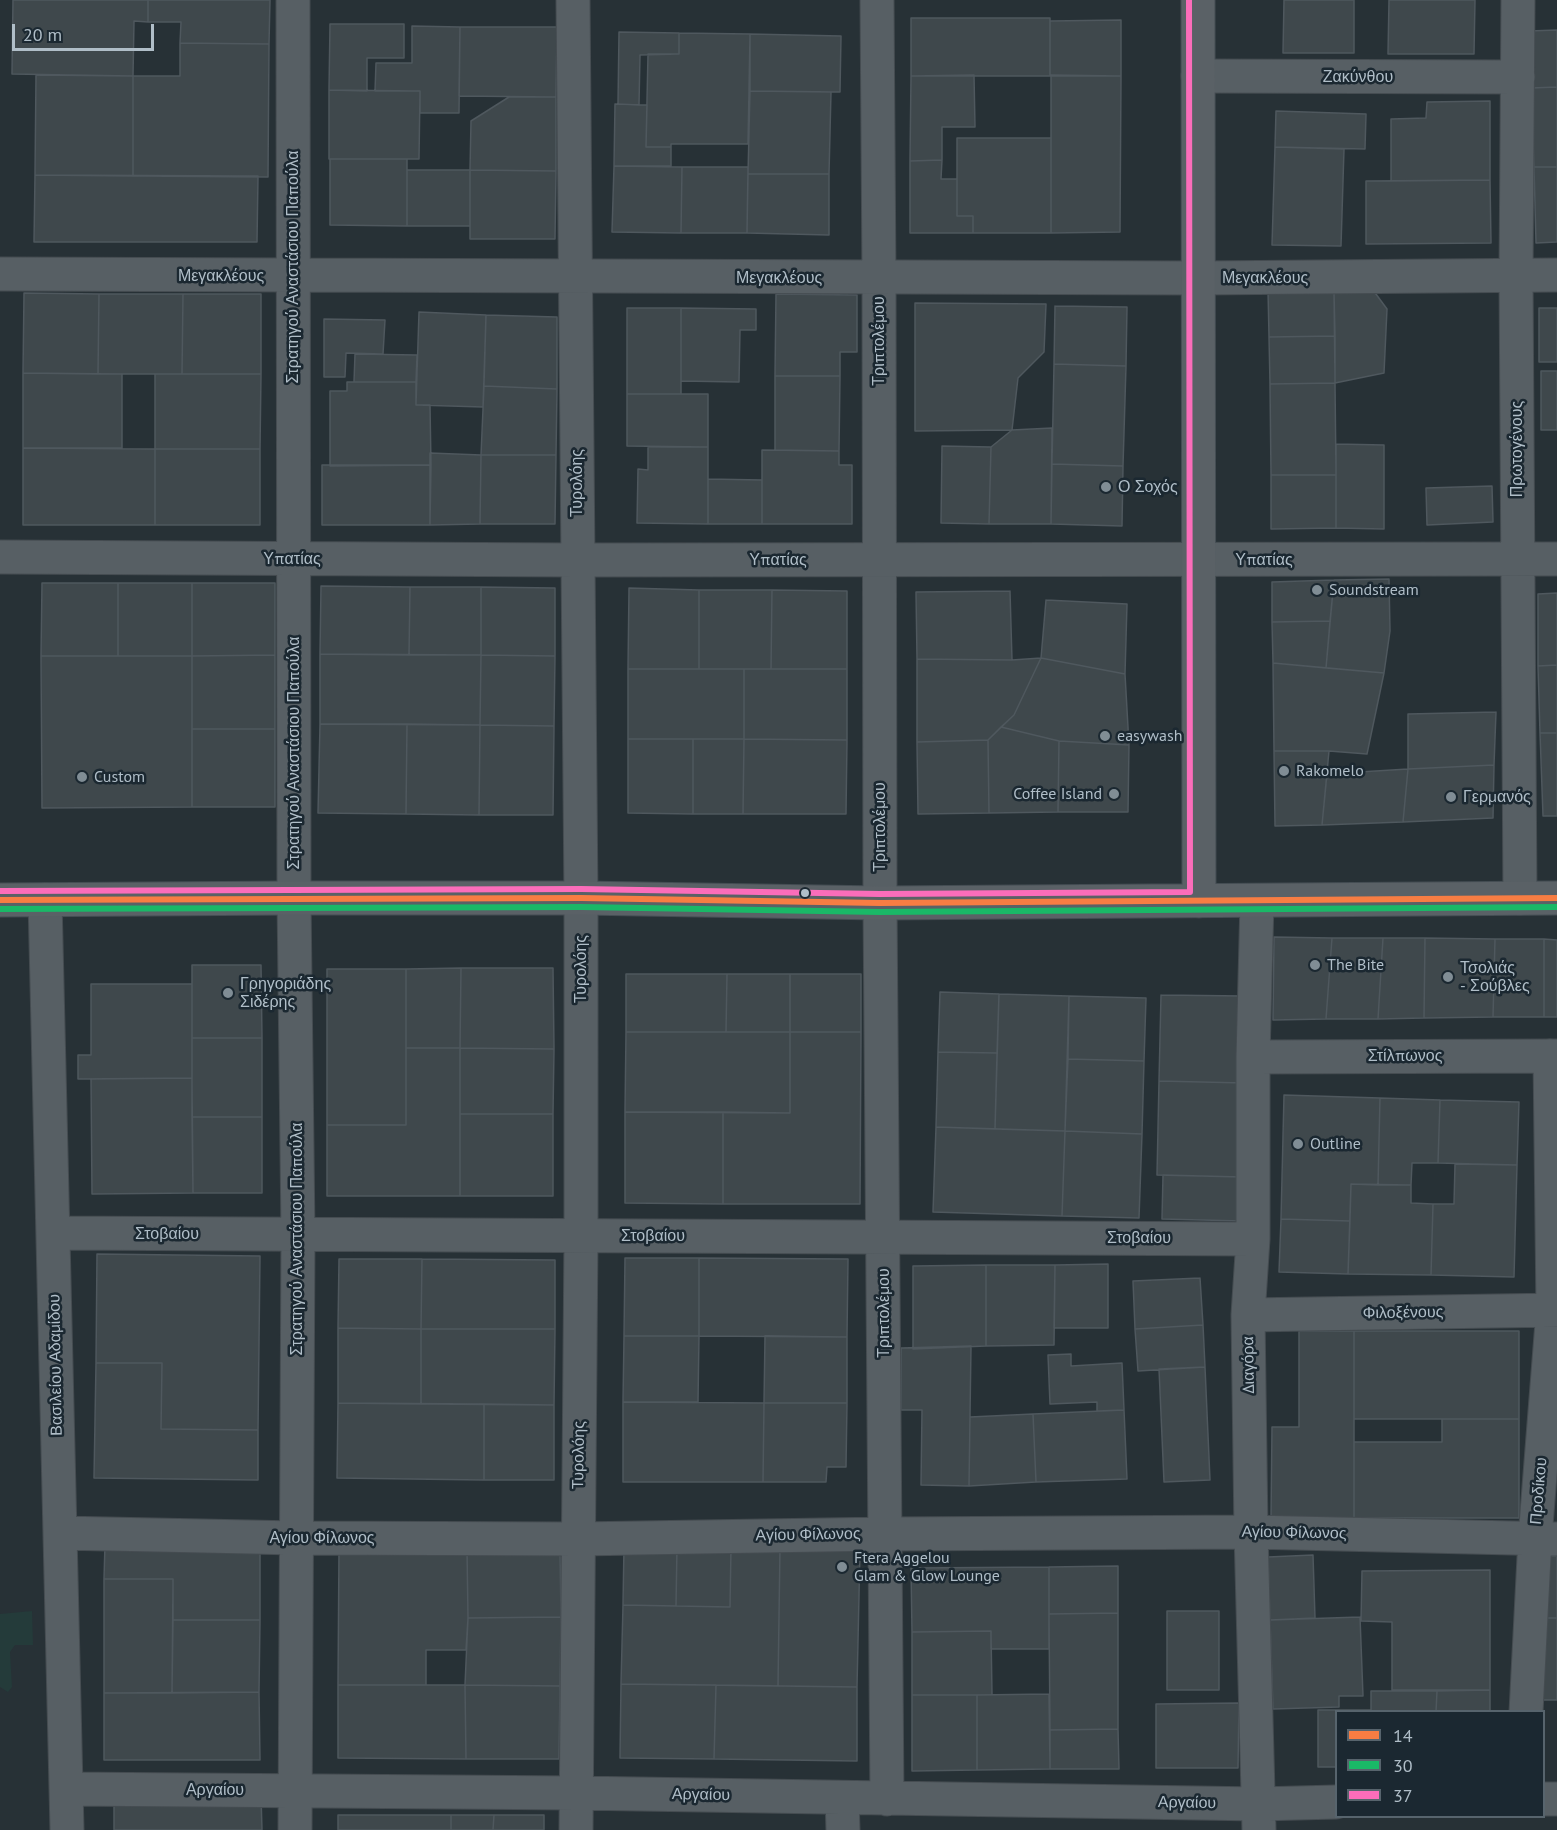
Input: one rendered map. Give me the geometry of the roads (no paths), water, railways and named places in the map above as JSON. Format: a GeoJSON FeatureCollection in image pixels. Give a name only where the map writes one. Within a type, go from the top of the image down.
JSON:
{"type":"FeatureCollection","features":[{"type":"Feature","properties":{"kind":"main road"},"geometry":{"type":"LineString","coordinates":[[1198,0],[1199,901]]}},
{"type":"Feature","properties":{"kind":"main road"},"geometry":{"type":"LineString","coordinates":[[0,900],[581,898],[880,903],[1557,898]]}},
{"type":"Feature","properties":{"kind":"street","name":"Στρατηγού Αναστάσιου Παπούλα"},"geometry":{"type":"LineString","coordinates":[[294,0],[294,898],[298,1234],[295,1830]]}},
{"type":"Feature","properties":{"kind":"street","name":"Τυρολόης"},"geometry":{"type":"LineString","coordinates":[[573,0],[581,898],[581,1236],[576,1830]]}},
{"type":"Feature","properties":{"kind":"street","name":"Τριπτολέμου"},"geometry":{"type":"LineString","coordinates":[[877,0],[880,903],[887,1799]]}},
{"type":"Feature","properties":{"kind":"street","name":"Πρωτογένους"},"geometry":{"type":"LineString","coordinates":[[1518,0],[1516,276],[1520,898]]}},
{"type":"Feature","properties":{"kind":"street","name":"Ζακύνθου"},"geometry":{"type":"LineString","coordinates":[[1198,76],[1518,77]]}},
{"type":"Feature","properties":{"kind":"street","name":"Μεγακλέους"},"geometry":{"type":"LineString","coordinates":[[0,274],[879,278],[1557,275]]}},
{"type":"Feature","properties":{"kind":"street","name":"Υπατίας"},"geometry":{"type":"LineString","coordinates":[[0,557],[577,560],[1557,559]]}},
{"type":"Feature","properties":{"kind":"street","name":"Βασιλείου Αδαμίδου"},"geometry":{"type":"LineString","coordinates":[[45,900],[67,1830]]}},
{"type":"Feature","properties":{"kind":"street","name":"Διαγόρα"},"geometry":{"type":"LineString","coordinates":[[1257,901],[1253,1057],[1253,1239],[1248,1315],[1259,1817]]}},
{"type":"Feature","properties":{"kind":"street","name":"Στίλπωνος"},"geometry":{"type":"LineString","coordinates":[[1253,1057],[1554,1056]]}},
{"type":"Feature","properties":{"kind":"street","name":"Προδίκου"},"geometry":{"type":"LineString","coordinates":[[1526,1710],[1546,1539],[1555,1310],[1554,1056]]}},
{"type":"Feature","properties":{"kind":"street","name":"Στοβαίου"},"geometry":{"type":"LineString","coordinates":[[53,1233],[1253,1239]]}},
{"type":"Feature","properties":{"kind":"street","name":"Φιλοξένους"},"geometry":{"type":"LineString","coordinates":[[1248,1315],[1555,1310]]}},
{"type":"Feature","properties":{"kind":"street","name":"Αγίου Φίλωνος"},"geometry":{"type":"LineString","coordinates":[[60,1533],[297,1539],[578,1539],[885,1534],[1251,1532],[1546,1539]]}},
{"type":"Feature","properties":{"kind":"street","name":"Αργαίου"},"geometry":{"type":"LineString","coordinates":[[66,1789],[576,1792],[887,1799],[1259,1817],[1335,1802]]}},
{"type":"Feature","properties":{"kind":"street"},"geometry":{"type":"LineString","coordinates":[[842,1798],[843,1830]]}},
{"type":"Feature","properties":{"kind":"place","name":"Ο Σοχός"},"geometry":{"type":"Point","coordinates":[1106,487]}},
{"type":"Feature","properties":{"kind":"place","name":"Soundstream"},"geometry":{"type":"Point","coordinates":[1317,590]}},
{"type":"Feature","properties":{"kind":"place","name":"easywash"},"geometry":{"type":"Point","coordinates":[1105,736]}},
{"type":"Feature","properties":{"kind":"place","name":"Rakomelo"},"geometry":{"type":"Point","coordinates":[1284,771]}},
{"type":"Feature","properties":{"kind":"place","name":"Custom"},"geometry":{"type":"Point","coordinates":[82,777]}},
{"type":"Feature","properties":{"kind":"place","name":"Coffee Island"},"geometry":{"type":"Point","coordinates":[1114,794]}},
{"type":"Feature","properties":{"kind":"place","name":"Γερμανός"},"geometry":{"type":"Point","coordinates":[1451,797]}},
{"type":"Feature","properties":{"kind":"place","name":"The Bite"},"geometry":{"type":"Point","coordinates":[1315,965]}},
{"type":"Feature","properties":{"kind":"place","name":"Τσολιάς - Σούβλες"},"geometry":{"type":"Point","coordinates":[1448,977]}},
{"type":"Feature","properties":{"kind":"place","name":"Γρηγοριάδης Σιδέρης"},"geometry":{"type":"Point","coordinates":[228,993]}},
{"type":"Feature","properties":{"kind":"place","name":"Outline"},"geometry":{"type":"Point","coordinates":[1298,1144]}},
{"type":"Feature","properties":{"kind":"place","name":"Ftera Aggelou Glam & Glow Lounge"},"geometry":{"type":"Point","coordinates":[842,1567]}}]}
